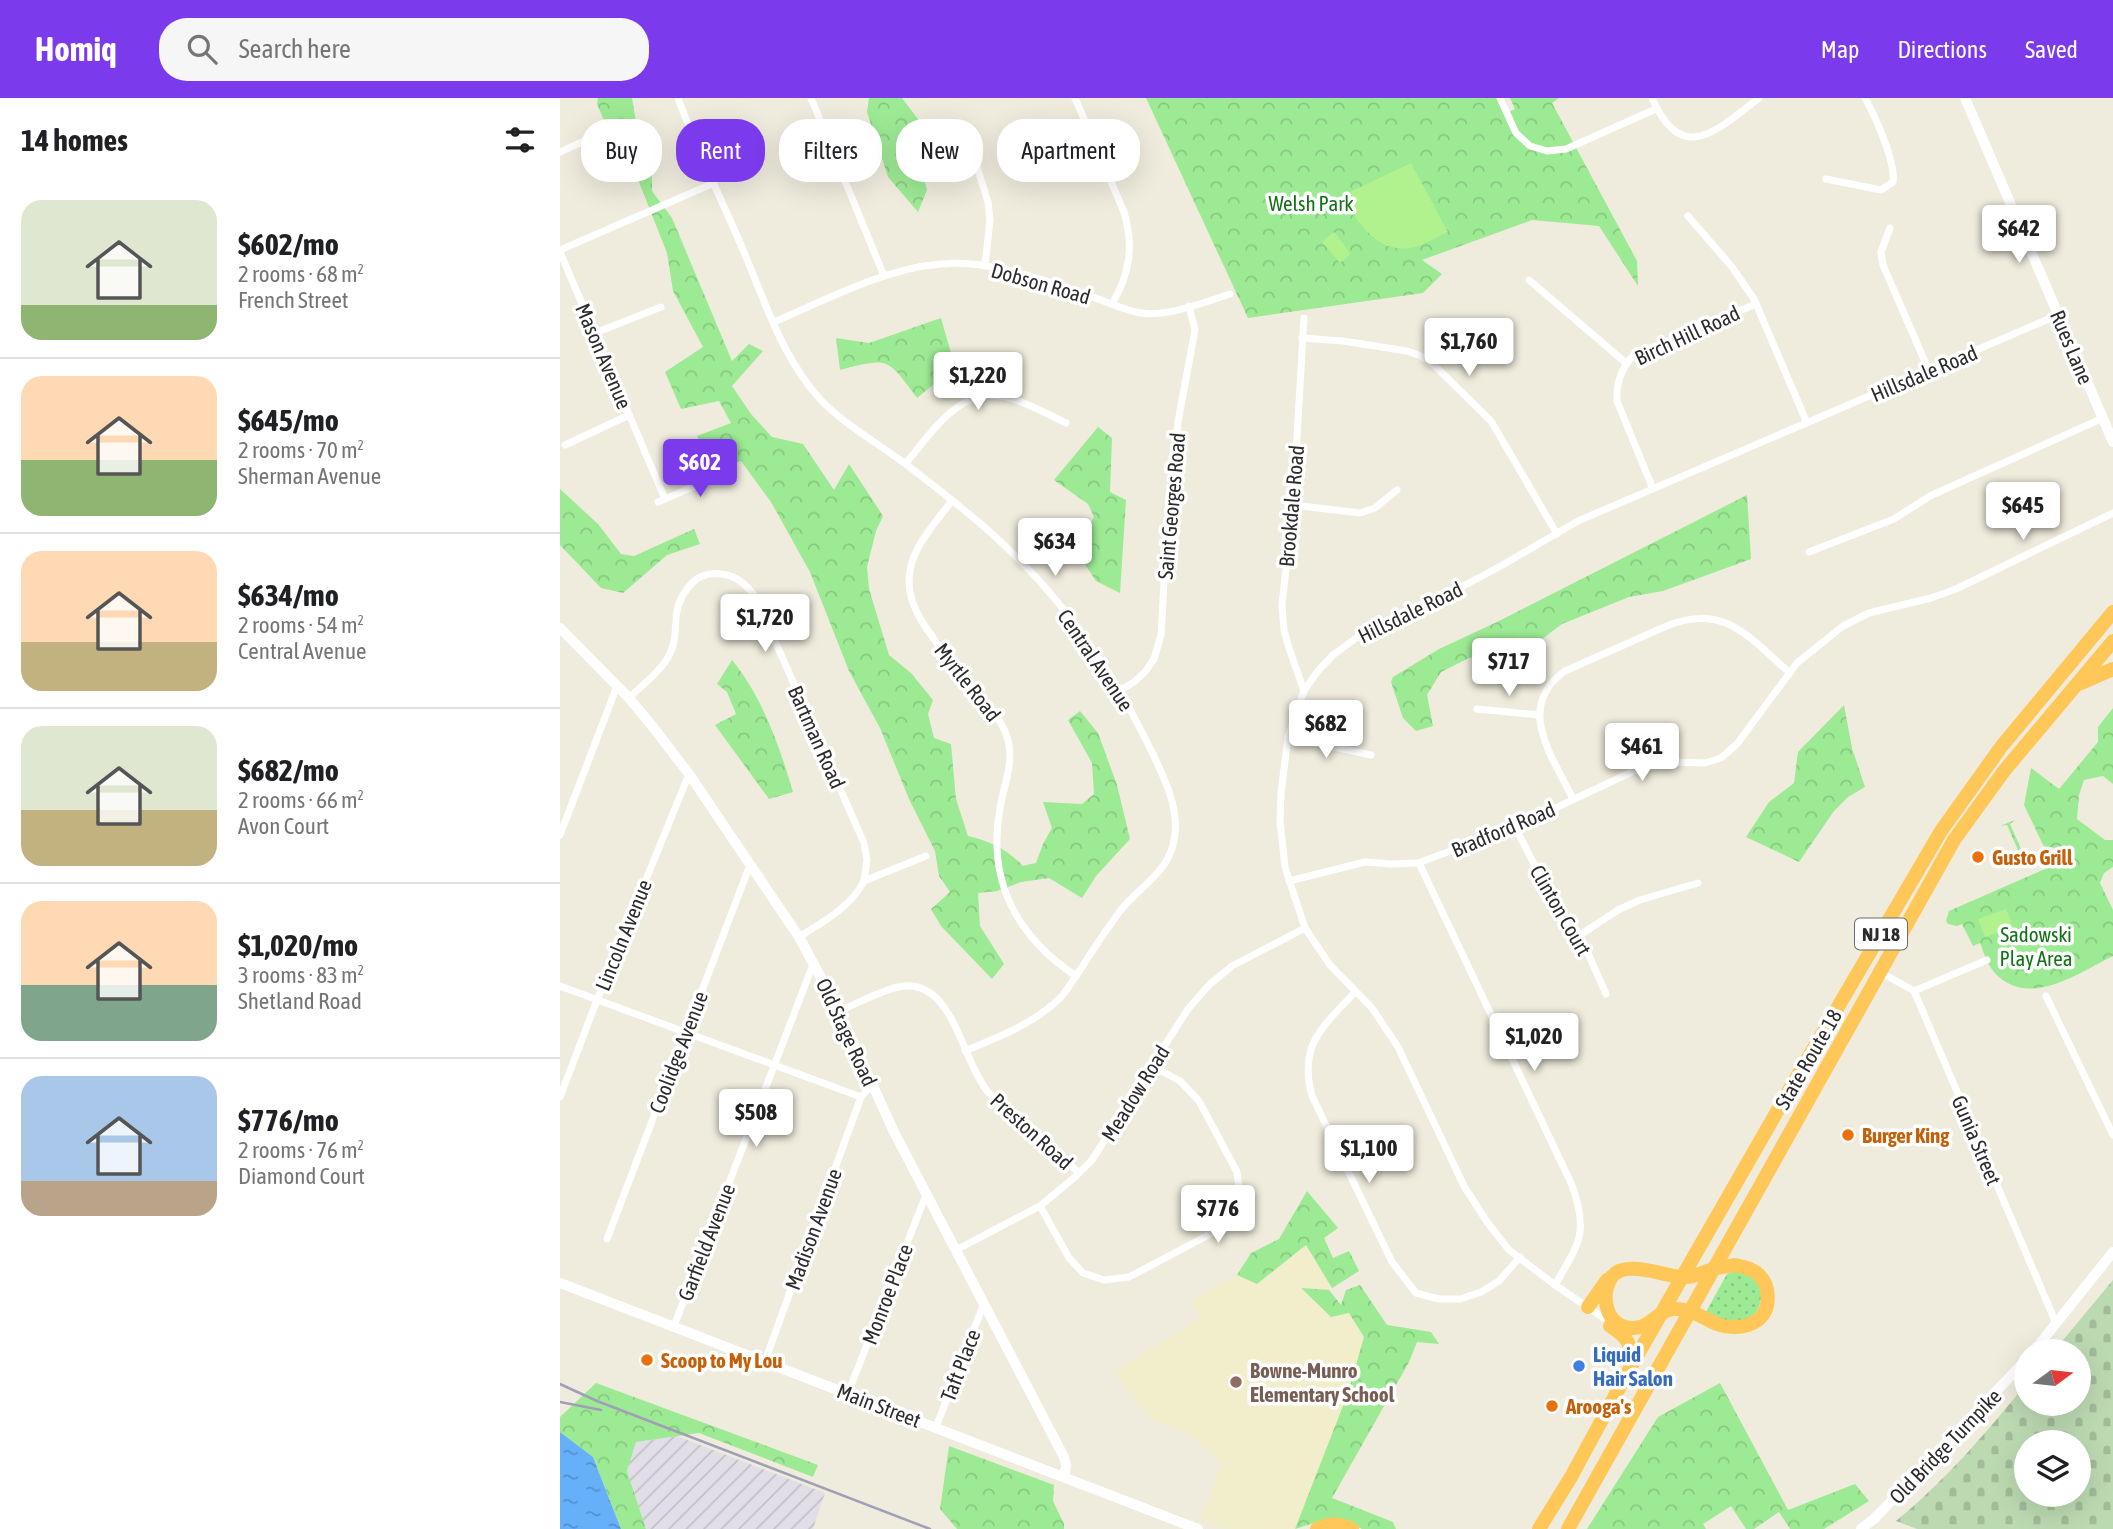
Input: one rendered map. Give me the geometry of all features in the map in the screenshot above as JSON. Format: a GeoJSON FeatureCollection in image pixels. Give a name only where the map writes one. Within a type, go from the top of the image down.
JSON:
{"type":"FeatureCollection","features":[{"type":"Feature","properties":{"kind":"highway","name":"State Route 18"},"geometry":{"type":"LineString","coordinates":[[1539,1529],[1941,831],[2001,747],[2113,612]]}},
{"type":"Feature","properties":{"kind":"highway","name":"State Route 18"},"geometry":{"type":"LineString","coordinates":[[1569,1529],[1688,1311],[1954,840],[2004,771],[2113,641]]}},
{"type":"Feature","properties":{"kind":"highway"},"geometry":{"type":"LineString","coordinates":[[2059,707],[2081,683],[2113,668]]}},
{"type":"Feature","properties":{"kind":"highway"},"geometry":{"type":"LineString","coordinates":[[1588,1307],[1604,1282],[1617,1273],[1633,1269],[1651,1270],[1682,1278],[1735,1265],[1749,1268],[1760,1276],[1767,1287],[1768,1302],[1760,1318],[1748,1325],[1733,1328],[1718,1325],[1688,1311],[1673,1309],[1651,1322],[1632,1328],[1608,1319]]}},
{"type":"Feature","properties":{"kind":"highway"},"geometry":{"type":"LineString","coordinates":[[1612,1277],[1605,1298],[1606,1309],[1610,1326],[1627,1338],[1631,1348],[1630,1368]]}},
{"type":"Feature","properties":{"kind":"highway"},"geometry":{"type":"LineString","coordinates":[[1317,1529],[1334,1524],[1352,1529]]}},
{"type":"Feature","properties":{"kind":"street","name":"Central Avenue"},"geometry":{"type":"LineString","coordinates":[[678,98],[792,361],[819,398],[852,428],[906,463],[952,501],[1008,549],[1057,602],[1119,691],[1154,757],[1175,813],[1175,835],[1169,857],[1161,870],[1128,900],[1063,995],[1033,1019],[965,1051]]}},
{"type":"Feature","properties":{"kind":"street"},"geometry":{"type":"LineString","coordinates":[[811,98],[884,276]]}},
{"type":"Feature","properties":{"kind":"street"},"geometry":{"type":"LineString","coordinates":[[1075,98],[1128,226],[1128,267],[1112,304]]}},
{"type":"Feature","properties":{"kind":"street"},"geometry":{"type":"LineString","coordinates":[[1500,98],[1516,134],[1530,146],[1548,151],[1566,149],[1656,109]]}},
{"type":"Feature","properties":{"kind":"street"},"geometry":{"type":"LineString","coordinates":[[1651,98],[1668,127],[1683,135],[1696,137],[1712,133],[1759,98]]}},
{"type":"Feature","properties":{"kind":"street"},"geometry":{"type":"LineString","coordinates":[[1826,179],[1881,190],[1893,181],[1892,162],[1865,98]]}},
{"type":"Feature","properties":{"kind":"street","name":"Rues Lane"},"geometry":{"type":"LineString","coordinates":[[1965,98],[2113,442]]}},
{"type":"Feature","properties":{"kind":"street"},"geometry":{"type":"LineString","coordinates":[[560,152],[581,142]]}},
{"type":"Feature","properties":{"kind":"street"},"geometry":{"type":"LineString","coordinates":[[982,182],[990,220],[985,266]]}},
{"type":"Feature","properties":{"kind":"street"},"geometry":{"type":"LineString","coordinates":[[560,251],[714,183]]}},
{"type":"Feature","properties":{"kind":"street"},"geometry":{"type":"LineString","coordinates":[[1688,216],[1732,267],[1756,303],[1807,423]]}},
{"type":"Feature","properties":{"kind":"street"},"geometry":{"type":"LineString","coordinates":[[1890,228],[1881,252],[1883,265],[1928,371]]}},
{"type":"Feature","properties":{"kind":"street","name":"Mason Avenue"},"geometry":{"type":"LineString","coordinates":[[560,251],[662,500],[730,471]]}},
{"type":"Feature","properties":{"kind":"street","name":"Dobson Road"},"geometry":{"type":"LineString","coordinates":[[774,322],[884,276],[924,266],[947,264],[985,266],[1016,272],[1143,313],[1166,312],[1230,294]]}},
{"type":"Feature","properties":{"kind":"street"},"geometry":{"type":"LineString","coordinates":[[1529,280],[1626,363]]}},
{"type":"Feature","properties":{"kind":"street","name":"Birch Hill Road"},"geometry":{"type":"LineString","coordinates":[[1653,489],[1617,401],[1617,386],[1626,363],[1634,355],[1756,303]]}},
{"type":"Feature","properties":{"kind":"street","name":"Saint Georges Road"},"geometry":{"type":"LineString","coordinates":[[1119,691],[1134,682],[1150,665],[1161,635],[1178,422],[1195,330],[1189,306]]}},
{"type":"Feature","properties":{"kind":"street"},"geometry":{"type":"LineString","coordinates":[[595,333],[661,307]]}},
{"type":"Feature","properties":{"kind":"street","name":"Hillsdale Road"},"geometry":{"type":"LineString","coordinates":[[1608,1319],[1555,1285],[1509,1250],[1474,1204],[1464,1186],[1398,1046],[1372,1008],[1325,959],[1305,928],[1285,867],[1280,821],[1288,737],[1304,691],[1333,655],[1363,633],[1403,618],[1578,521],[2058,315]]}},
{"type":"Feature","properties":{"kind":"street","name":"Brookdale Road"},"geometry":{"type":"LineString","coordinates":[[1304,318],[1293,505],[1282,605],[1289,648],[1304,691]]}},
{"type":"Feature","properties":{"kind":"street"},"geometry":{"type":"LineString","coordinates":[[1302,338],[1408,351],[1433,364],[1491,421],[1558,534]]}},
{"type":"Feature","properties":{"kind":"street"},"geometry":{"type":"LineString","coordinates":[[906,463],[949,413],[971,399],[988,396],[1015,399],[1066,423]]}},
{"type":"Feature","properties":{"kind":"street"},"geometry":{"type":"LineString","coordinates":[[565,445],[629,415]]}},
{"type":"Feature","properties":{"kind":"street"},"geometry":{"type":"LineString","coordinates":[[1809,552],[1894,519],[1930,496],[2103,418]]}},
{"type":"Feature","properties":{"kind":"street"},"geometry":{"type":"LineString","coordinates":[[1293,505],[1360,513],[1375,508],[1397,489]]}},
{"type":"Feature","properties":{"kind":"street","name":"Myrtle Road"},"geometry":{"type":"LineString","coordinates":[[952,501],[915,555],[910,578],[912,601],[921,623],[961,675],[991,708],[1004,729],[1010,761],[998,821],[997,857],[1002,882],[1015,913],[1035,942],[1076,976]]}},
{"type":"Feature","properties":{"kind":"street","name":"Bradford Road"},"geometry":{"type":"LineString","coordinates":[[1289,881],[1364,862],[1419,863],[1515,827],[1647,766],[1672,762],[1705,763],[1721,758],[1737,744],[1797,663],[1843,626],[1869,613],[1942,594],[1980,579],[2113,513]]}},
{"type":"Feature","properties":{"kind":"street","name":"Bartman Road"},"geometry":{"type":"LineString","coordinates":[[628,698],[669,656],[673,647],[678,603],[690,586],[702,575],[713,573],[740,580],[756,598],[864,843],[867,860],[864,881]]}},
{"type":"Feature","properties":{"kind":"street"},"geometry":{"type":"LineString","coordinates":[[1573,799],[1541,731],[1539,715],[1541,699],[1549,685],[1565,671],[1669,625],[1692,618],[1713,618],[1733,625],[1790,673]]}},
{"type":"Feature","properties":{"kind":"street","name":"Old Stage Road"},"geometry":{"type":"LineString","coordinates":[[560,628],[628,698],[689,775],[814,962],[926,1195],[1064,1457],[1064,1476]]}},
{"type":"Feature","properties":{"kind":"street"},"geometry":{"type":"LineString","coordinates":[[560,835],[617,686]]}},
{"type":"Feature","properties":{"kind":"street"},"geometry":{"type":"LineString","coordinates":[[1477,709],[1539,715]]}},
{"type":"Feature","properties":{"kind":"street"},"geometry":{"type":"LineString","coordinates":[[1288,737],[1370,755]]}},
{"type":"Feature","properties":{"kind":"street","name":"Lincoln Avenue"},"geometry":{"type":"LineString","coordinates":[[560,1097],[689,775]]}},
{"type":"Feature","properties":{"kind":"street","name":"Clinton Court"},"geometry":{"type":"LineString","coordinates":[[1515,827],[1553,901],[1580,935],[1606,994]]}},
{"type":"Feature","properties":{"kind":"street"},"geometry":{"type":"LineString","coordinates":[[799,937],[850,902],[864,881],[926,856]]}},
{"type":"Feature","properties":{"kind":"street"},"geometry":{"type":"LineString","coordinates":[[1419,863],[1581,1209],[1582,1227],[1576,1248],[1555,1285]]}},
{"type":"Feature","properties":{"kind":"street","name":"Coolidge Avenue"},"geometry":{"type":"LineString","coordinates":[[607,1239],[750,865]]}},
{"type":"Feature","properties":{"kind":"street"},"geometry":{"type":"LineString","coordinates":[[1580,935],[1618,910],[1698,883]]}},
{"type":"Feature","properties":{"kind":"street","name":"Meadow Road"},"geometry":{"type":"LineString","coordinates":[[956,1250],[1040,1206],[1079,1173],[1093,1160],[1188,1009],[1209,985],[1232,966],[1305,928]]}},
{"type":"Feature","properties":{"kind":"street"},"geometry":{"type":"LineString","coordinates":[[1880,972],[1914,991],[1987,960]]}},
{"type":"Feature","properties":{"kind":"street","name":"Garfield Avenue"},"geometry":{"type":"LineString","coordinates":[[674,1326],[814,962]]}},
{"type":"Feature","properties":{"kind":"street"},"geometry":{"type":"LineString","coordinates":[[560,986],[861,1097],[872,1084]]}},
{"type":"Feature","properties":{"kind":"street","name":"Preston Road"},"geometry":{"type":"LineString","coordinates":[[839,1011],[899,987],[914,986],[930,992],[943,1003],[976,1075],[989,1094],[1012,1111],[1079,1173]]}},
{"type":"Feature","properties":{"kind":"street","name":"Gunia Street"},"geometry":{"type":"LineString","coordinates":[[1914,991],[2057,1324]]}},
{"type":"Feature","properties":{"kind":"street"},"geometry":{"type":"LineString","coordinates":[[1355,992],[1320,1029],[1308,1061],[1308,1080],[1312,1096],[1392,1262],[1416,1293],[1439,1299],[1460,1299],[1481,1293],[1499,1281],[1520,1257]]}},
{"type":"Feature","properties":{"kind":"street"},"geometry":{"type":"LineString","coordinates":[[2046,996],[2113,1135]]}},
{"type":"Feature","properties":{"kind":"street"},"geometry":{"type":"LineString","coordinates":[[1040,1206],[1069,1258],[1083,1273],[1104,1280],[1129,1277],[1201,1239],[1234,1217],[1240,1188],[1237,1172],[1199,1101],[1180,1081],[1152,1066]]}},
{"type":"Feature","properties":{"kind":"street","name":"Madison Avenue"},"geometry":{"type":"LineString","coordinates":[[765,1361],[861,1097]]}},
{"type":"Feature","properties":{"kind":"street","name":"Monroe Place"},"geometry":{"type":"LineString","coordinates":[[848,1394],[926,1195]]}},
{"type":"Feature","properties":{"kind":"street"},"geometry":{"type":"LineString","coordinates":[[2044,1339],[2113,1252]]}},
{"type":"Feature","properties":{"kind":"street","name":"Main Street"},"geometry":{"type":"LineString","coordinates":[[560,1283],[1198,1529]]}},
{"type":"Feature","properties":{"kind":"street","name":"Taft Place"},"geometry":{"type":"LineString","coordinates":[[936,1427],[984,1303]]}},
{"type":"Feature","properties":{"kind":"street","name":"Old Bridge Turnpike"},"geometry":{"type":"LineString","coordinates":[[1861,1529],[1875,1518],[2014,1373]]}},
{"type":"Feature","properties":{"kind":"shaded area","name":"Bowne-Munro Elementary School"},"geometry":{"type":"Polygon","coordinates":[[[1307,1245],[1332,1288],[1302,1289],[1349,1313],[1364,1337],[1348,1393],[1295,1529],[1227,1529],[1201,1519],[1222,1464],[1192,1436],[1150,1418],[1114,1372],[1200,1318],[1193,1300],[1237,1275],[1257,1284],[1307,1245]]]}},
{"type":"Feature","properties":{"kind":"shaded area"},"geometry":{"type":"Polygon","coordinates":[[[677,1436],[825,1493],[813,1529],[646,1529],[627,1471],[636,1442],[677,1436]]]}},
{"type":"Feature","properties":{"kind":"green space"},"geometry":{"type":"Polygon","coordinates":[[[598,98],[632,98],[636,119],[603,119],[597,104],[598,98]]]}},
{"type":"Feature","properties":{"kind":"green space"},"geometry":{"type":"Polygon","coordinates":[[[869,98],[902,98],[918,119],[896,119],[896,182],[925,182],[927,190],[918,212],[888,177],[882,158],[882,119],[869,119],[867,112],[869,98]]]}},
{"type":"Feature","properties":{"kind":"green space","name":"Welsh Park"},"geometry":{"type":"Polygon","coordinates":[[[1146,98],[1500,98],[1507,113],[1515,109],[1510,98],[1559,98],[1552,103],[1637,261],[1638,286],[1599,226],[1532,220],[1422,260],[1442,274],[1423,293],[1248,318],[1146,98]]]}},
{"type":"Feature","properties":{"kind":"green space"},"geometry":{"type":"Polygon","coordinates":[[[1411,163],[1448,232],[1418,246],[1393,247],[1382,243],[1363,227],[1344,195],[1411,163]]]}},
{"type":"Feature","properties":{"kind":"green space"},"geometry":{"type":"Polygon","coordinates":[[[639,182],[652,182],[652,191],[672,218],[732,361],[749,344],[763,351],[732,386],[751,414],[772,437],[803,444],[834,490],[849,464],[883,516],[876,531],[867,567],[869,589],[889,655],[911,673],[933,700],[928,714],[934,738],[951,744],[956,799],[968,836],[998,847],[1023,866],[1036,863],[1052,828],[1043,802],[1082,804],[1094,794],[1092,763],[1068,720],[1080,711],[1098,733],[1117,785],[1130,839],[1096,876],[1082,898],[1049,878],[978,893],[980,926],[1004,964],[992,979],[941,926],[931,909],[950,892],[939,876],[935,851],[909,799],[880,728],[849,671],[810,572],[771,502],[741,461],[713,469],[697,436],[731,423],[719,401],[681,409],[665,372],[703,347],[673,291],[667,253],[639,182]]]}},
{"type":"Feature","properties":{"kind":"green space"},"geometry":{"type":"Polygon","coordinates":[[[1334,232],[1351,254],[1340,263],[1322,242],[1334,232]]]}},
{"type":"Feature","properties":{"kind":"green space"},"geometry":{"type":"Polygon","coordinates":[[[941,318],[955,367],[917,398],[893,368],[886,364],[869,363],[840,370],[836,338],[869,343],[941,318]]]}},
{"type":"Feature","properties":{"kind":"green space"},"geometry":{"type":"Polygon","coordinates":[[[1098,427],[1112,438],[1110,492],[1126,500],[1120,593],[1096,581],[1076,551],[1094,517],[1088,504],[1054,480],[1098,427]]]}},
{"type":"Feature","properties":{"kind":"green space"},"geometry":{"type":"Polygon","coordinates":[[[560,489],[598,524],[621,554],[634,556],[694,529],[700,544],[667,555],[623,593],[601,588],[560,545],[560,489]]]}},
{"type":"Feature","properties":{"kind":"green space"},"geometry":{"type":"Polygon","coordinates":[[[1747,495],[1751,559],[1663,591],[1629,597],[1562,624],[1508,665],[1489,653],[1469,658],[1441,672],[1427,695],[1433,726],[1416,731],[1403,718],[1391,682],[1393,677],[1439,649],[1747,495]]]}},
{"type":"Feature","properties":{"kind":"green space"},"geometry":{"type":"Polygon","coordinates":[[[732,660],[761,706],[776,740],[793,792],[769,799],[715,725],[736,714],[727,692],[717,684],[732,660]]]}},
{"type":"Feature","properties":{"kind":"green space"},"geometry":{"type":"Polygon","coordinates":[[[1844,705],[1852,748],[1865,787],[1848,797],[1834,811],[1799,862],[1746,837],[1769,802],[1794,783],[1798,752],[1844,705]]]}},
{"type":"Feature","properties":{"kind":"green space","name":"Sadowski Play Area"},"geometry":{"type":"Polygon","coordinates":[[[2113,708],[2113,784],[2103,776],[2084,780],[2079,795],[2077,819],[2105,840],[2113,840],[2113,867],[2104,873],[2100,883],[2113,910],[2113,956],[2053,985],[2022,988],[2007,983],[1994,972],[1980,943],[1973,946],[1962,924],[1948,924],[1946,921],[1949,911],[2045,869],[2050,860],[2064,855],[2051,847],[2047,853],[2024,805],[2031,768],[2059,789],[2098,742],[2098,727],[2113,708]]]}},
{"type":"Feature","properties":{"kind":"green space"},"geometry":{"type":"Polygon","coordinates":[[[2015,820],[2010,824],[2025,858],[2031,857],[2018,863],[2022,859],[2007,825],[2000,826],[2015,820]]]}},
{"type":"Feature","properties":{"kind":"green space"},"geometry":{"type":"Polygon","coordinates":[[[2006,909],[2013,927],[1985,937],[1978,919],[2006,909]]]}},
{"type":"Feature","properties":{"kind":"green space"},"geometry":{"type":"Polygon","coordinates":[[[1307,1191],[1338,1228],[1324,1238],[1333,1258],[1349,1251],[1359,1271],[1332,1288],[1306,1245],[1257,1284],[1237,1275],[1251,1253],[1279,1239],[1307,1191]]]}},
{"type":"Feature","properties":{"kind":"green space"},"geometry":{"type":"Polygon","coordinates":[[[1744,1271],[1753,1277],[1761,1291],[1759,1307],[1755,1314],[1740,1322],[1707,1314],[1727,1274],[1744,1271]]]}},
{"type":"Feature","properties":{"kind":"green space"},"geometry":{"type":"Polygon","coordinates":[[[2113,1280],[2113,1529],[1917,1529],[1896,1521],[1931,1490],[2014,1398],[2014,1416],[2091,1416],[2091,1339],[2064,1339],[2113,1280]]]}},
{"type":"Feature","properties":{"kind":"green space"},"geometry":{"type":"Polygon","coordinates":[[[1360,1285],[1387,1325],[1431,1332],[1439,1344],[1417,1342],[1409,1362],[1332,1498],[1393,1522],[1396,1529],[1362,1529],[1349,1522],[1314,1523],[1295,1529],[1348,1393],[1364,1337],[1349,1313],[1331,1317],[1301,1288],[1329,1290],[1341,1305],[1346,1290],[1360,1285]]]}},
{"type":"Feature","properties":{"kind":"green space"},"geometry":{"type":"Polygon","coordinates":[[[596,1383],[818,1465],[813,1477],[699,1433],[636,1442],[627,1471],[646,1529],[621,1529],[593,1457],[560,1432],[560,1417],[596,1383]]]}},
{"type":"Feature","properties":{"kind":"green space"},"geometry":{"type":"Polygon","coordinates":[[[1720,1383],[1788,1510],[1855,1484],[1869,1501],[1824,1529],[1790,1529],[1779,1512],[1754,1529],[1746,1529],[1731,1506],[1703,1524],[1706,1529],[1587,1529],[1658,1417],[1720,1383]]]}},
{"type":"Feature","properties":{"kind":"green space"},"geometry":{"type":"Polygon","coordinates":[[[949,1446],[1054,1485],[1053,1501],[1064,1529],[957,1529],[940,1509],[949,1446]]]}},
{"type":"Feature","properties":{"kind":"water"},"geometry":{"type":"Polygon","coordinates":[[[560,1432],[593,1457],[621,1529],[560,1529],[560,1432]]]}},
{"type":"Feature","properties":{"kind":"railway"},"geometry":{"type":"LineString","coordinates":[[560,1384],[597,1401],[930,1529]]}},
{"type":"Feature","properties":{"kind":"railway"},"geometry":{"type":"LineString","coordinates":[[560,1402],[601,1410]]}},
{"type":"Feature","properties":{"kind":"place","name":"Gusto Grill"},"geometry":{"type":"Point","coordinates":[1978,857]}},
{"type":"Feature","properties":{"kind":"place","name":"Burger King"},"geometry":{"type":"Point","coordinates":[1848,1135]}},
{"type":"Feature","properties":{"kind":"place","name":"Scoop to My Lou"},"geometry":{"type":"Point","coordinates":[647,1360]}},
{"type":"Feature","properties":{"kind":"place","name":"Liquid Hair Salon"},"geometry":{"type":"Point","coordinates":[1579,1366]}},
{"type":"Feature","properties":{"kind":"place","name":"Bowne-Munro Elementary School"},"geometry":{"type":"Point","coordinates":[1236,1382]}},
{"type":"Feature","properties":{"kind":"place","name":"Arooga's"},"geometry":{"type":"Point","coordinates":[1552,1406]}}]}
